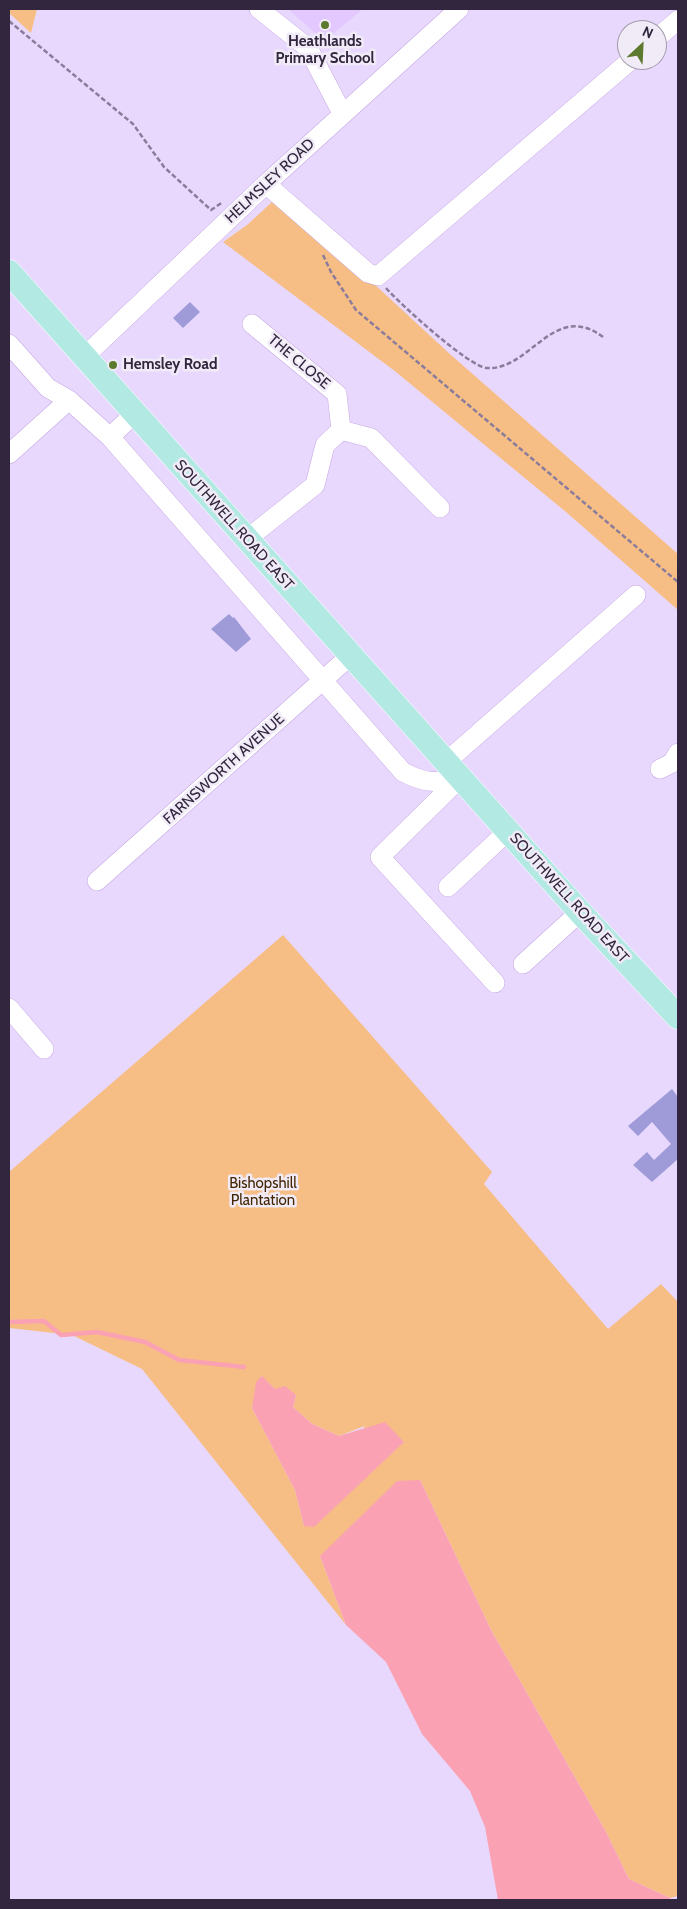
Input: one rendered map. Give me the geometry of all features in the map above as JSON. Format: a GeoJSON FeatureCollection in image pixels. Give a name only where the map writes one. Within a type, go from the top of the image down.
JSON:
{"type":"FeatureCollection","features":[{"type":"Feature","properties":{"kind":"main road","name":"SOUTHWELL ROAD EAST"},"geometry":{"type":"LineString","coordinates":[[9,272],[350,656],[580,912],[678,1017]]}},
{"type":"Feature","properties":{"kind":"street"},"geometry":{"type":"LineString","coordinates":[[259,9],[308,48],[342,113]]}},
{"type":"Feature","properties":{"kind":"street","name":"HELMSLEY ROAD"},"geometry":{"type":"LineString","coordinates":[[84,356],[342,113],[459,9]]}},
{"type":"Feature","properties":{"kind":"street"},"geometry":{"type":"LineString","coordinates":[[667,29],[678,20]]}},
{"type":"Feature","properties":{"kind":"street"},"geometry":{"type":"LineString","coordinates":[[266,184],[368,273],[378,276],[619,70]]}},
{"type":"Feature","properties":{"kind":"street","name":"THE CLOSE"},"geometry":{"type":"LineString","coordinates":[[252,324],[337,394],[341,430]]}},
{"type":"Feature","properties":{"kind":"street"},"geometry":{"type":"LineString","coordinates":[[9,344],[48,388],[69,400],[110,437],[403,772],[434,784],[453,770]]}},
{"type":"Feature","properties":{"kind":"street"},"geometry":{"type":"LineString","coordinates":[[9,454],[69,400]]}},
{"type":"Feature","properties":{"kind":"street"},"geometry":{"type":"LineString","coordinates":[[110,437],[135,413]]}},
{"type":"Feature","properties":{"kind":"street"},"geometry":{"type":"LineString","coordinates":[[247,539],[315,485],[325,445],[341,430],[371,438],[410,488],[440,508]]}},
{"type":"Feature","properties":{"kind":"street"},"geometry":{"type":"LineString","coordinates":[[495,983],[380,857],[453,770],[636,595]]}},
{"type":"Feature","properties":{"kind":"street","name":"FARNSWORTH AVENUE"},"geometry":{"type":"LineString","coordinates":[[97,882],[350,656]]}},
{"type":"Feature","properties":{"kind":"street"},"geometry":{"type":"LineString","coordinates":[[448,887],[508,831]]}},
{"type":"Feature","properties":{"kind":"street"},"geometry":{"type":"LineString","coordinates":[[523,964],[580,912]]}},
{"type":"Feature","properties":{"kind":"street"},"geometry":{"type":"LineString","coordinates":[[9,1008],[44,1049]]}},
{"type":"Feature","properties":{"kind":"path"},"geometry":{"type":"LineString","coordinates":[[9,21],[133,124],[164,167],[211,210],[222,201]]}},
{"type":"Feature","properties":{"kind":"path"},"geometry":{"type":"LineString","coordinates":[[320,249],[330,272],[356,310],[678,582]]}},
{"type":"Feature","properties":{"kind":"path"},"geometry":{"type":"LineString","coordinates":[[378,276],[395,299],[458,351],[486,368],[501,366],[557,331],[576,325],[591,328],[603,337]]}},
{"type":"Feature","properties":{"kind":"shaded area","name":"Heathlands Primary School"},"geometry":{"type":"Polygon","coordinates":[[[288,9],[363,9],[324,41],[288,9]]]}},
{"type":"Feature","properties":{"kind":"shaded area"},"geometry":{"type":"Polygon","coordinates":[[[262,1376],[275,1389],[285,1386],[296,1395],[293,1407],[312,1424],[339,1436],[385,1422],[404,1442],[314,1527],[304,1526],[295,1490],[252,1408],[256,1382],[262,1376]]]}},
{"type":"Feature","properties":{"kind":"shaded area"},"geometry":{"type":"Polygon","coordinates":[[[420,1480],[491,1630],[605,1830],[629,1879],[670,1898],[670,1900],[498,1900],[485,1827],[470,1791],[422,1734],[386,1662],[346,1625],[320,1556],[397,1481],[420,1480]]]}},
{"type":"Feature","properties":{"kind":"green space"},"geometry":{"type":"Polygon","coordinates":[[[9,9],[37,9],[31,33],[9,13],[9,9]]]}},
{"type":"Feature","properties":{"kind":"green space"},"geometry":{"type":"Polygon","coordinates":[[[272,202],[284,205],[321,235],[451,355],[678,554],[678,610],[566,512],[396,372],[223,242],[247,225],[272,202]]]}},
{"type":"Feature","properties":{"kind":"green space","name":"Bishopshill Plantation"},"geometry":{"type":"Polygon","coordinates":[[[283,935],[492,1172],[484,1184],[608,1329],[661,1284],[678,1302],[678,1896],[670,1898],[629,1879],[605,1830],[491,1630],[420,1480],[320,1556],[346,1625],[142,1369],[72,1335],[9,1328],[9,1172],[283,935]],[[261,1376],[252,1408],[295,1490],[304,1526],[365,1426],[339,1436],[312,1424],[293,1407],[296,1395],[275,1389],[261,1376]]]}},
{"type":"Feature","properties":{"kind":"building"},"geometry":{"type":"Polygon","coordinates":[[[190,302],[200,312],[183,328],[173,318],[190,302]]]}},
{"type":"Feature","properties":{"kind":"building"},"geometry":{"type":"Polygon","coordinates":[[[229,614],[234,617],[251,639],[236,652],[211,629],[229,614]]]}},
{"type":"Feature","properties":{"kind":"building"},"geometry":{"type":"Polygon","coordinates":[[[672,1089],[678,1097],[678,1159],[652,1182],[633,1165],[647,1152],[654,1160],[671,1144],[652,1122],[638,1136],[628,1126],[672,1089]]]}},
{"type":"Feature","properties":{"kind":"waterway"},"geometry":{"type":"LineString","coordinates":[[9,1322],[44,1321],[61,1335],[97,1332],[145,1342],[179,1360],[244,1367]]}},
{"type":"Feature","properties":{"kind":"place","name":"Heathlands Primary School"},"geometry":{"type":"Point","coordinates":[325,25]}},
{"type":"Feature","properties":{"kind":"place","name":"Hemsley Road"},"geometry":{"type":"Point","coordinates":[113,365]}}]}
